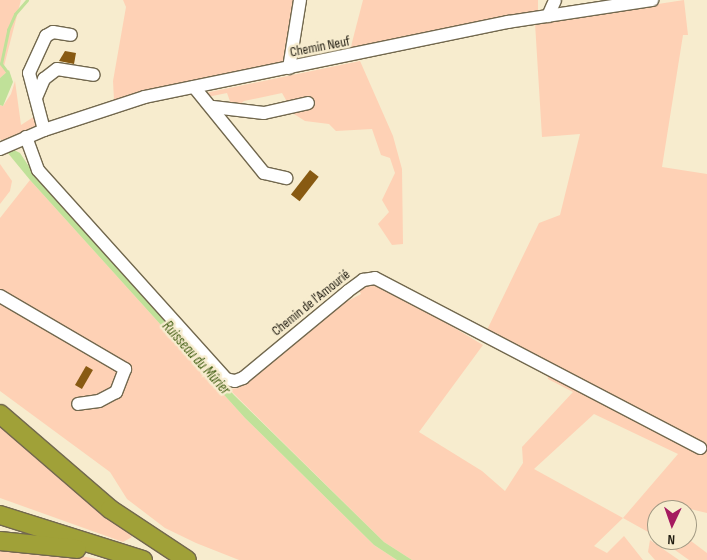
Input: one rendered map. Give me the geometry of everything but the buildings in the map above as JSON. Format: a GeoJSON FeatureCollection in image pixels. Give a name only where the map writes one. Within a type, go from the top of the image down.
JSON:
{"type":"FeatureCollection","features":[{"type":"Feature","properties":{"kind":"highway"},"geometry":{"type":"LineString","coordinates":[[0,414],[110,509],[187,560]]}},
{"type":"Feature","properties":{"kind":"highway"},"geometry":{"type":"LineString","coordinates":[[0,515],[143,560]]}},
{"type":"Feature","properties":{"kind":"highway"},"geometry":{"type":"LineString","coordinates":[[0,541],[57,545],[124,560]]}},
{"type":"Feature","properties":{"kind":"street"},"geometry":{"type":"LineString","coordinates":[[289,68],[300,0]]}},
{"type":"Feature","properties":{"kind":"street"},"geometry":{"type":"LineString","coordinates":[[548,16],[555,0]]}},
{"type":"Feature","properties":{"kind":"street","name":"Chemin Neuf"},"geometry":{"type":"LineString","coordinates":[[3,148],[44,130],[145,98],[548,16],[652,0]]}},
{"type":"Feature","properties":{"kind":"street"},"geometry":{"type":"LineString","coordinates":[[44,130],[28,73],[35,55],[46,36],[53,32],[71,35]]}},
{"type":"Feature","properties":{"kind":"street"},"geometry":{"type":"LineString","coordinates":[[36,98],[44,79],[57,69],[94,75]]}},
{"type":"Feature","properties":{"kind":"street"},"geometry":{"type":"LineString","coordinates":[[194,87],[264,173],[286,178]]}},
{"type":"Feature","properties":{"kind":"street"},"geometry":{"type":"LineString","coordinates":[[213,108],[264,113],[308,103]]}},
{"type":"Feature","properties":{"kind":"street","name":"Chemin de l'Amourié"},"geometry":{"type":"LineString","coordinates":[[26,137],[38,170],[226,379],[235,381],[243,378],[348,291],[363,280],[375,278],[700,448]]}},
{"type":"Feature","properties":{"kind":"street"},"geometry":{"type":"LineString","coordinates":[[0,296],[125,369],[116,392],[98,401],[78,404]]}},
{"type":"Feature","properties":{"kind":"shaded area"},"geometry":{"type":"Polygon","coordinates":[[[0,0],[21,0],[4,66],[8,71],[0,78],[0,0]]]}},
{"type":"Feature","properties":{"kind":"shaded area"},"geometry":{"type":"Polygon","coordinates":[[[123,0],[296,0],[287,65],[114,100],[113,81],[126,7],[123,0]]]}},
{"type":"Feature","properties":{"kind":"shaded area"},"geometry":{"type":"Polygon","coordinates":[[[363,0],[538,0],[538,13],[349,54],[363,0]]]}},
{"type":"Feature","properties":{"kind":"shaded area"},"geometry":{"type":"Polygon","coordinates":[[[684,0],[688,35],[683,35],[662,167],[707,174],[707,513],[697,511],[697,500],[647,500],[647,531],[623,518],[594,546],[607,553],[624,536],[643,560],[412,560],[384,542],[229,389],[239,388],[239,384],[344,298],[348,301],[361,294],[358,288],[364,284],[383,285],[483,345],[419,432],[482,471],[505,491],[523,463],[522,447],[573,392],[548,379],[546,365],[486,332],[539,223],[560,215],[580,134],[542,137],[535,23],[684,0]],[[594,414],[534,469],[623,518],[678,454],[594,414]]]}},
{"type":"Feature","properties":{"kind":"shaded area"},"geometry":{"type":"Polygon","coordinates":[[[360,61],[393,136],[402,169],[403,244],[392,245],[378,224],[389,212],[382,200],[395,173],[390,158],[381,155],[372,129],[336,131],[329,124],[305,121],[294,114],[282,93],[244,101],[238,106],[231,104],[227,93],[207,97],[205,93],[360,61]]]}},
{"type":"Feature","properties":{"kind":"shaded area"},"geometry":{"type":"Polygon","coordinates":[[[15,81],[21,125],[35,116],[41,127],[3,141],[0,139],[0,105],[3,106],[11,94],[15,81]]]}},
{"type":"Feature","properties":{"kind":"shaded area"},"geometry":{"type":"Polygon","coordinates":[[[0,164],[12,181],[10,191],[0,204],[0,164]]]}},
{"type":"Feature","properties":{"kind":"shaded area"},"geometry":{"type":"Polygon","coordinates":[[[30,180],[245,418],[374,545],[397,560],[239,560],[196,543],[165,528],[127,499],[110,472],[0,391],[0,218],[30,180]]]}},
{"type":"Feature","properties":{"kind":"shaded area"},"geometry":{"type":"Polygon","coordinates":[[[0,427],[124,527],[132,537],[123,542],[0,498],[0,427]]]}},
{"type":"Feature","properties":{"kind":"shaded area"},"geometry":{"type":"Polygon","coordinates":[[[697,546],[707,553],[707,560],[689,560],[675,550],[697,550],[697,546]]]}},
{"type":"Feature","properties":{"kind":"shaded area"},"geometry":{"type":"Polygon","coordinates":[[[0,547],[81,556],[102,560],[0,560],[0,547]]]}},
{"type":"Feature","properties":{"kind":"shaded area"},"geometry":{"type":"Polygon","coordinates":[[[648,550],[664,550],[679,560],[655,560],[648,550]]]}},
{"type":"Feature","properties":{"kind":"water"},"geometry":{"type":"Polygon","coordinates":[[[9,70],[13,82],[3,106],[0,105],[0,78],[9,70]]]}},
{"type":"Feature","properties":{"kind":"water","name":"Ruisseau du Mûrier"},"geometry":{"type":"Polygon","coordinates":[[[12,149],[20,153],[32,171],[234,395],[384,542],[412,560],[397,560],[374,545],[245,418],[30,180],[7,152],[12,149]]]}},
{"type":"Feature","properties":{"kind":"waterway"},"geometry":{"type":"LineString","coordinates":[[7,72],[1,64],[8,30],[15,14],[27,0]]}}]}
